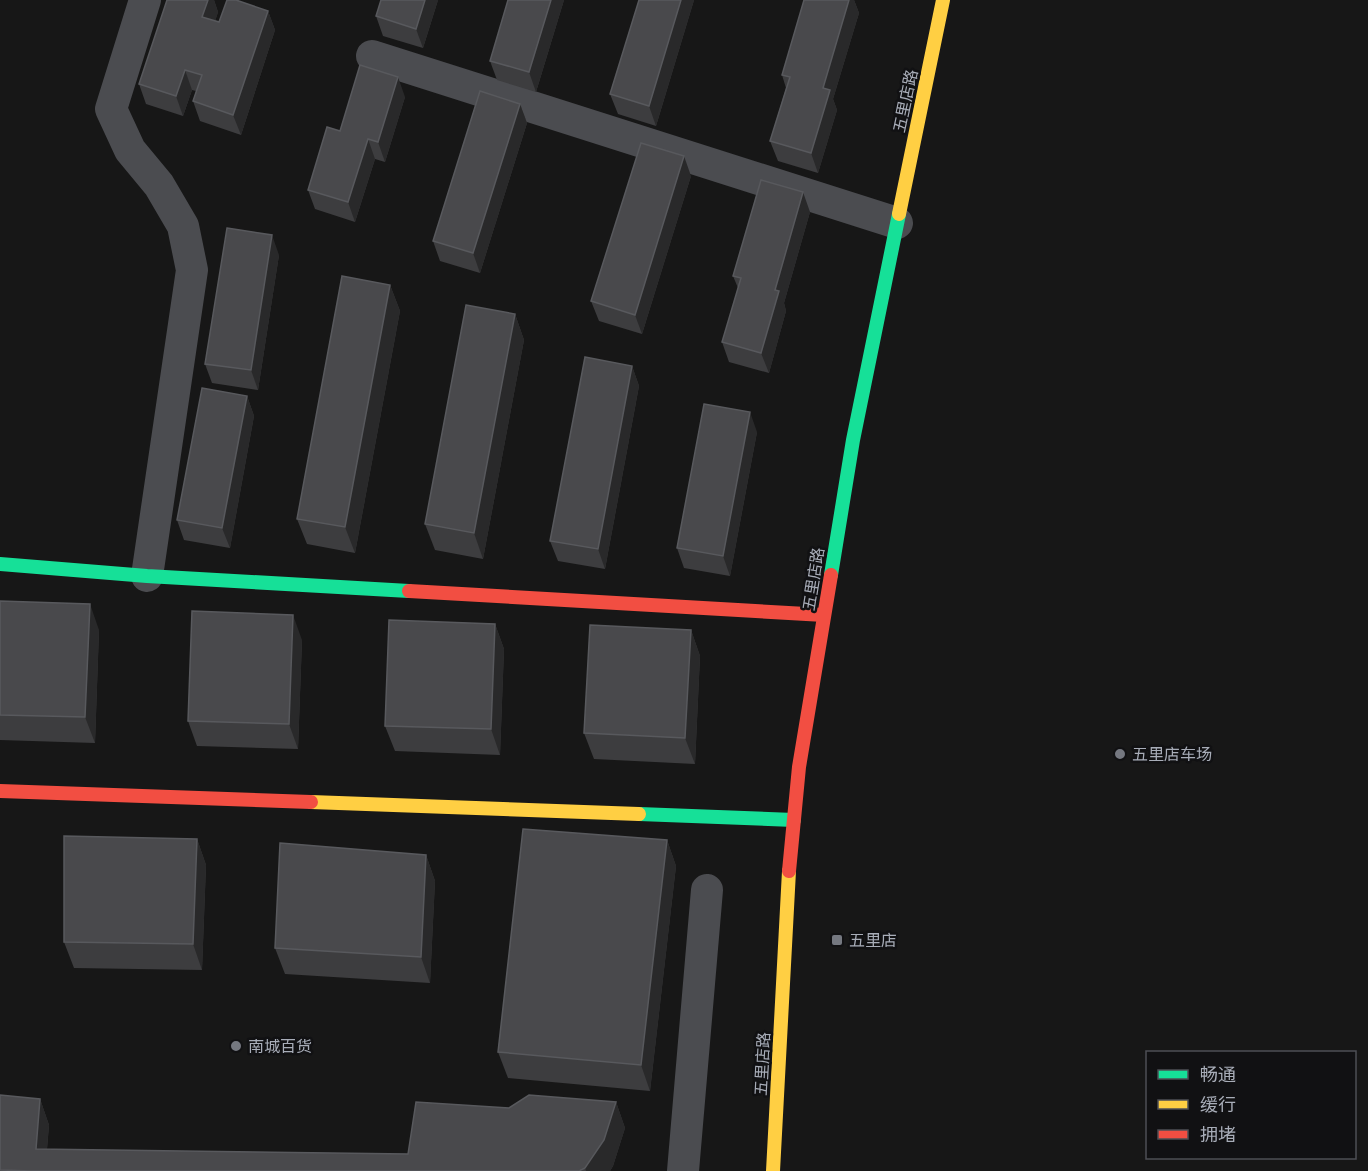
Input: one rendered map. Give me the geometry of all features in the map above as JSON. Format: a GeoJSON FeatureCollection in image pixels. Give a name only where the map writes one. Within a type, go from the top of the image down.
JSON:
{"type":"FeatureCollection","features":[{"type":"Feature","properties":{"kind":"street"},"geometry":{"type":"LineString","coordinates":[[145,0],[111,109],[130,150],[159,184],[183,226],[192,270],[147,576]]}},
{"type":"Feature","properties":{"kind":"street","name":"五里店路"},"geometry":{"type":"LineString","coordinates":[[773,1171],[785,919],[800,767],[853,440],[943,0]]}},
{"type":"Feature","properties":{"kind":"street"},"geometry":{"type":"LineString","coordinates":[[372,56],[897,223]]}},
{"type":"Feature","properties":{"kind":"street"},"geometry":{"type":"LineString","coordinates":[[0,564],[147,576],[824,615]]}},
{"type":"Feature","properties":{"kind":"street"},"geometry":{"type":"LineString","coordinates":[[0,791],[794,820]]}},
{"type":"Feature","properties":{"kind":"street"},"geometry":{"type":"LineString","coordinates":[[683,1171],[707,890]]}},
{"type":"Feature","properties":{"kind":"building"},"geometry":{"type":"Polygon","coordinates":[[[167,0],[208,0],[202,17],[219,22],[227,0],[236,0],[268,11],[233,115],[193,101],[202,75],[185,70],[176,96],[139,84],[167,0]]]}},
{"type":"Feature","properties":{"kind":"building"},"geometry":{"type":"Polygon","coordinates":[[[381,0],[425,0],[416,29],[376,16],[381,0]]]}},
{"type":"Feature","properties":{"kind":"building"},"geometry":{"type":"Polygon","coordinates":[[[508,0],[551,0],[529,72],[490,61],[508,0]]]}},
{"type":"Feature","properties":{"kind":"building"},"geometry":{"type":"Polygon","coordinates":[[[639,0],[681,0],[649,106],[610,94],[639,0]]]}},
{"type":"Feature","properties":{"kind":"building"},"geometry":{"type":"Polygon","coordinates":[[[804,0],[849,0],[823,88],[830,90],[811,153],[770,141],[790,77],[782,75],[804,0]]]}},
{"type":"Feature","properties":{"kind":"building"},"geometry":{"type":"Polygon","coordinates":[[[360,65],[398,77],[378,142],[368,139],[348,202],[308,190],[327,127],[340,131],[360,65]]]}},
{"type":"Feature","properties":{"kind":"building"},"geometry":{"type":"Polygon","coordinates":[[[480,91],[520,104],[473,253],[433,241],[480,91]]]}},
{"type":"Feature","properties":{"kind":"building"},"geometry":{"type":"Polygon","coordinates":[[[641,143],[684,156],[635,315],[591,301],[641,143]]]}},
{"type":"Feature","properties":{"kind":"building"},"geometry":{"type":"Polygon","coordinates":[[[761,180],[803,192],[775,290],[779,291],[761,353],[722,342],[741,278],[733,276],[761,180]]]}},
{"type":"Feature","properties":{"kind":"building"},"geometry":{"type":"Polygon","coordinates":[[[227,228],[272,235],[251,370],[205,364],[227,228]]]}},
{"type":"Feature","properties":{"kind":"building"},"geometry":{"type":"Polygon","coordinates":[[[342,276],[390,285],[345,527],[297,519],[342,276]]]}},
{"type":"Feature","properties":{"kind":"building"},"geometry":{"type":"Polygon","coordinates":[[[466,305],[515,314],[474,533],[425,524],[466,305]]]}},
{"type":"Feature","properties":{"kind":"building"},"geometry":{"type":"Polygon","coordinates":[[[585,357],[632,366],[598,549],[550,541],[585,357]]]}},
{"type":"Feature","properties":{"kind":"building"},"geometry":{"type":"Polygon","coordinates":[[[202,388],[247,396],[222,528],[177,520],[202,388]]]}},
{"type":"Feature","properties":{"kind":"building"},"geometry":{"type":"Polygon","coordinates":[[[704,404],[750,412],[723,556],[677,548],[704,404]]]}},
{"type":"Feature","properties":{"kind":"building"},"geometry":{"type":"Polygon","coordinates":[[[0,601],[90,604],[85,717],[0,715],[0,601]]]}},
{"type":"Feature","properties":{"kind":"building"},"geometry":{"type":"Polygon","coordinates":[[[192,611],[293,615],[289,724],[188,721],[192,611]]]}},
{"type":"Feature","properties":{"kind":"building"},"geometry":{"type":"Polygon","coordinates":[[[389,620],[495,624],[491,729],[385,726],[389,620]]]}},
{"type":"Feature","properties":{"kind":"building"},"geometry":{"type":"Polygon","coordinates":[[[590,625],[691,630],[685,738],[584,733],[590,625]]]}},
{"type":"Feature","properties":{"kind":"building"},"geometry":{"type":"Polygon","coordinates":[[[523,829],[667,840],[641,1065],[498,1052],[523,829]]]}},
{"type":"Feature","properties":{"kind":"building"},"geometry":{"type":"Polygon","coordinates":[[[64,836],[197,839],[193,944],[64,942],[64,836]]]}},
{"type":"Feature","properties":{"kind":"building"},"geometry":{"type":"Polygon","coordinates":[[[280,843],[426,855],[421,957],[275,948],[280,843]]]}},
{"type":"Feature","properties":{"kind":"building"},"geometry":{"type":"Polygon","coordinates":[[[0,1095],[40,1099],[36,1149],[408,1154],[416,1102],[509,1108],[529,1095],[616,1102],[604,1140],[585,1168],[579,1171],[32,1171],[0,1170],[0,1095]]]}},
{"type":"Feature","properties":{"kind":"traffic: fast"},"geometry":{"type":"LineString","coordinates":[[831,575],[853,440],[899,214]]}},
{"type":"Feature","properties":{"kind":"traffic: fast"},"geometry":{"type":"LineString","coordinates":[[0,564],[147,576],[409,591]]}},
{"type":"Feature","properties":{"kind":"traffic: fast"},"geometry":{"type":"LineString","coordinates":[[639,814],[794,820]]}},
{"type":"Feature","properties":{"kind":"traffic: slow"},"geometry":{"type":"LineString","coordinates":[[899,214],[943,0]]}},
{"type":"Feature","properties":{"kind":"traffic: slow"},"geometry":{"type":"LineString","coordinates":[[311,802],[639,814]]}},
{"type":"Feature","properties":{"kind":"traffic: slow"},"geometry":{"type":"LineString","coordinates":[[773,1171],[789,871]]}},
{"type":"Feature","properties":{"kind":"traffic: jam"},"geometry":{"type":"LineString","coordinates":[[789,871],[799,767],[831,575]]}},
{"type":"Feature","properties":{"kind":"traffic: jam"},"geometry":{"type":"LineString","coordinates":[[409,591],[824,615]]}},
{"type":"Feature","properties":{"kind":"traffic: jam"},"geometry":{"type":"LineString","coordinates":[[0,791],[311,802]]}},
{"type":"Feature","properties":{"kind":"place","name":"五里店车场"},"geometry":{"type":"Point","coordinates":[1120,754]}},
{"type":"Feature","properties":{"kind":"place","name":"五里店"},"geometry":{"type":"Point","coordinates":[837,940]}},
{"type":"Feature","properties":{"kind":"place","name":"南城百货"},"geometry":{"type":"Point","coordinates":[236,1046]}}]}
